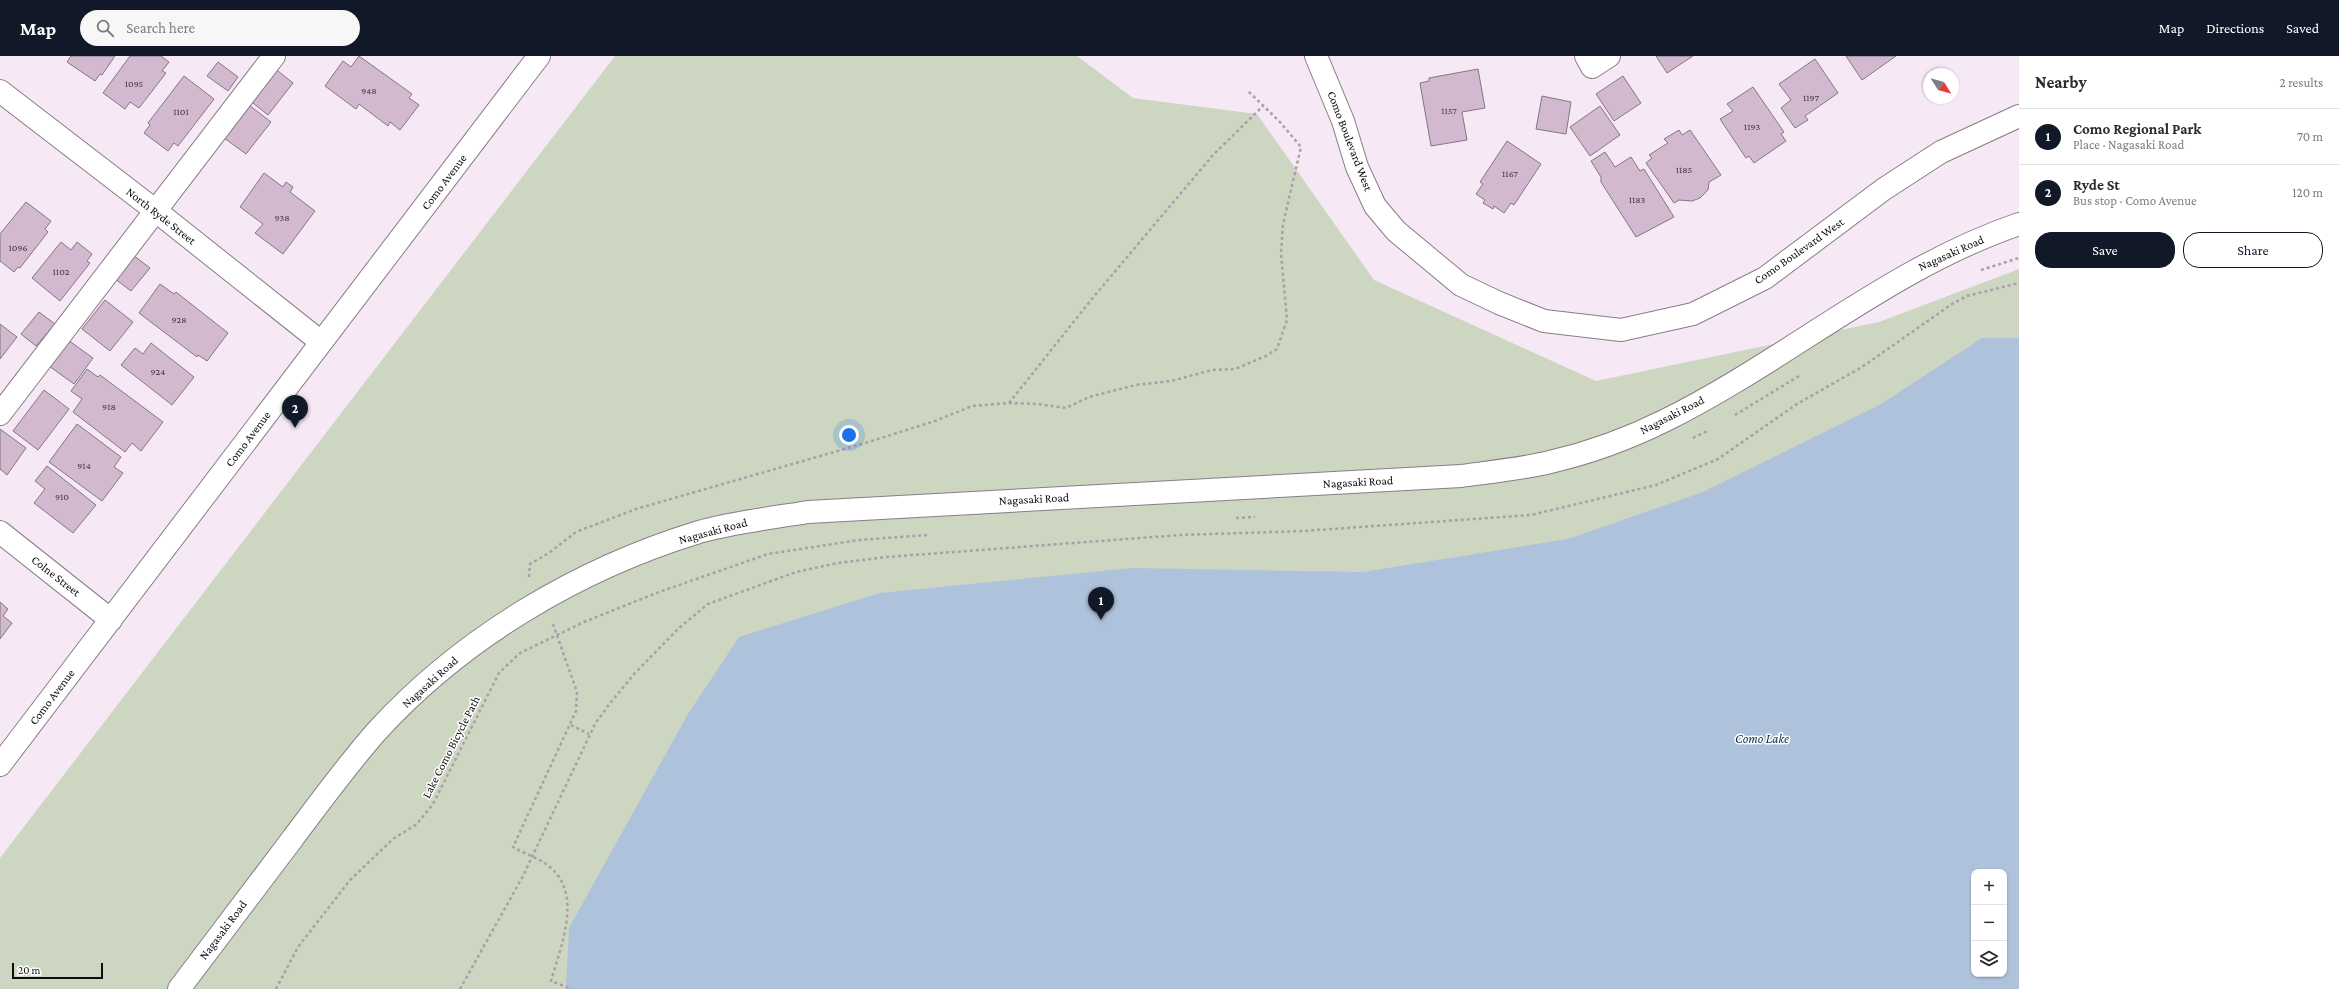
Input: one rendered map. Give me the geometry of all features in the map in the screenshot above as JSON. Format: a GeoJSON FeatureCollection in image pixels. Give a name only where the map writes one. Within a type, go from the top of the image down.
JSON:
{"type":"FeatureCollection","features":[{"type":"Feature","properties":{"kind":"street"},"geometry":{"type":"LineString","coordinates":[[0,414],[274,56]]}},
{"type":"Feature","properties":{"kind":"street","name":"Como Boulevard West"},"geometry":{"type":"LineString","coordinates":[[1316,56],[1343,121],[1357,167],[1375,206],[1396,231],[1461,285],[1499,303],[1544,321],[1621,330],[1693,314],[1765,278],[1884,189],[1935,156],[2019,116]]}},
{"type":"Feature","properties":{"kind":"street"},"geometry":{"type":"LineString","coordinates":[[1586,56],[1592,67],[1609,56]]}},
{"type":"Feature","properties":{"kind":"street","name":"Como Avenue"},"geometry":{"type":"LineString","coordinates":[[0,766],[321,342],[532,59]]}},
{"type":"Feature","properties":{"kind":"street","name":"North Ryde Street"},"geometry":{"type":"LineString","coordinates":[[0,91],[156,211],[321,342]]}},
{"type":"Feature","properties":{"kind":"street","name":"Nagasaki Road"},"geometry":{"type":"LineString","coordinates":[[179,989],[344,771],[378,730],[417,692],[462,653],[504,624],[601,569],[700,532],[754,520],[808,512],[1461,476],[1550,462],[1629,436],[1666,420],[1712,395],[1926,263],[2019,224]]}},
{"type":"Feature","properties":{"kind":"street","name":"Colne Street"},"geometry":{"type":"LineString","coordinates":[[0,532],[111,620]]}},
{"type":"Feature","properties":{"kind":"path"},"geometry":{"type":"LineString","coordinates":[[572,989],[551,981],[568,915],[567,894],[559,875],[546,864],[513,847],[571,725],[576,711],[577,692],[544,600],[529,577],[530,564],[549,553],[576,532],[681,495],[862,444],[935,421],[972,406],[1009,403],[1038,404],[1066,408],[1089,397],[1136,385],[1171,381],[1212,370],[1234,369],[1266,356],[1277,349],[1287,320],[1281,253],[1282,224],[1302,147],[1247,90]]}},
{"type":"Feature","properties":{"kind":"path"},"geometry":{"type":"LineString","coordinates":[[1009,403],[1091,300],[1213,155],[1263,106]]}},
{"type":"Feature","properties":{"kind":"path"},"geometry":{"type":"LineString","coordinates":[[460,989],[523,876],[530,857],[590,734],[610,702],[635,673],[679,628],[708,604],[796,572],[838,563],[887,557],[1180,536],[1304,531],[1531,514],[1656,485],[1700,468],[1734,449],[1797,404],[1862,367],[1952,304],[1967,296],[2019,283]]}},
{"type":"Feature","properties":{"kind":"path","name":"Lake Como Bicycle Path"},"geometry":{"type":"LineString","coordinates":[[276,989],[298,947],[350,880],[393,839],[417,824],[433,804],[499,673],[520,653],[538,644]]}},
{"type":"Feature","properties":{"kind":"path"},"geometry":{"type":"LineString","coordinates":[[571,725],[590,734]]}},
{"type":"Feature","properties":{"kind":"green space"},"geometry":{"type":"Polygon","coordinates":[[[615,56],[1077,56],[1133,98],[1257,114],[1374,280],[1596,381],[1879,322],[2019,269],[2019,989],[0,989],[0,858],[615,56]]]}},
{"type":"Feature","properties":{"kind":"water","name":"Como Lake"},"geometry":{"type":"Polygon","coordinates":[[[1982,338],[2019,338],[2019,989],[566,989],[569,928],[688,714],[739,637],[880,593],[1132,568],[1363,572],[1568,539],[1703,492],[1881,404],[1982,338]]]}},
{"type":"Feature","properties":{"kind":"building"},"geometry":{"type":"Polygon","coordinates":[[[71,56],[115,56],[102,75],[100,74],[95,81],[67,62],[71,56]]]}},
{"type":"Feature","properties":{"kind":"building"},"geometry":{"type":"Polygon","coordinates":[[[130,56],[161,56],[169,62],[162,71],[166,73],[139,108],[130,102],[125,109],[103,93],[130,56]]]}},
{"type":"Feature","properties":{"kind":"building"},"geometry":{"type":"Polygon","coordinates":[[[359,56],[412,94],[409,98],[419,105],[400,130],[390,122],[388,126],[359,104],[356,109],[325,86],[343,61],[351,67],[359,56]]]}},
{"type":"Feature","properties":{"kind":"building"},"geometry":{"type":"Polygon","coordinates":[[[1656,56],[1693,56],[1667,73],[1656,56]]]}},
{"type":"Feature","properties":{"kind":"building"},"geometry":{"type":"Polygon","coordinates":[[[1846,56],[1896,56],[1862,80],[1846,56]]]}},
{"type":"Feature","properties":{"kind":"building"},"geometry":{"type":"Polygon","coordinates":[[[1815,59],[1838,93],[1805,116],[1808,120],[1795,128],[1781,108],[1791,100],[1779,84],[1815,59]]]}},
{"type":"Feature","properties":{"kind":"building"},"geometry":{"type":"Polygon","coordinates":[[[218,62],[238,77],[228,91],[207,76],[218,62]]]}},
{"type":"Feature","properties":{"kind":"building"},"geometry":{"type":"Polygon","coordinates":[[[273,67],[293,83],[268,115],[248,99],[273,67]]]}},
{"type":"Feature","properties":{"kind":"building"},"geometry":{"type":"Polygon","coordinates":[[[1478,69],[1485,108],[1462,112],[1467,140],[1431,146],[1420,83],[1429,81],[1429,78],[1478,69]]]}},
{"type":"Feature","properties":{"kind":"building"},"geometry":{"type":"Polygon","coordinates":[[[184,76],[214,99],[178,146],[174,143],[168,151],[144,133],[150,125],[148,123],[184,76]]]}},
{"type":"Feature","properties":{"kind":"building"},"geometry":{"type":"Polygon","coordinates":[[[1623,76],[1641,103],[1614,121],[1596,94],[1623,76]]]}},
{"type":"Feature","properties":{"kind":"building"},"geometry":{"type":"Polygon","coordinates":[[[1753,87],[1784,132],[1781,134],[1786,141],[1754,163],[1749,156],[1746,158],[1720,119],[1733,111],[1727,104],[1753,87]]]}},
{"type":"Feature","properties":{"kind":"building"},"geometry":{"type":"Polygon","coordinates":[[[1542,96],[1571,102],[1566,134],[1536,129],[1542,96]]]}},
{"type":"Feature","properties":{"kind":"building"},"geometry":{"type":"Polygon","coordinates":[[[245,102],[271,122],[246,154],[220,135],[245,102]]]}},
{"type":"Feature","properties":{"kind":"building"},"geometry":{"type":"Polygon","coordinates":[[[1600,106],[1620,135],[1590,156],[1570,127],[1600,106]]]}},
{"type":"Feature","properties":{"kind":"building"},"geometry":{"type":"Polygon","coordinates":[[[1679,130],[1682,135],[1690,130],[1721,175],[1709,182],[1708,190],[1700,198],[1692,201],[1679,200],[1674,203],[1646,163],[1652,158],[1649,155],[1668,143],[1664,139],[1679,130]]]}},
{"type":"Feature","properties":{"kind":"building"},"geometry":{"type":"Polygon","coordinates":[[[1507,141],[1541,164],[1514,205],[1511,203],[1504,213],[1494,206],[1493,209],[1483,203],[1485,200],[1476,194],[1483,184],[1480,182],[1507,141]]]}},
{"type":"Feature","properties":{"kind":"building"},"geometry":{"type":"Polygon","coordinates":[[[1605,152],[1615,167],[1631,157],[1640,171],[1644,169],[1674,217],[1636,237],[1601,182],[1601,177],[1591,161],[1605,152]]]}},
{"type":"Feature","properties":{"kind":"building"},"geometry":{"type":"Polygon","coordinates":[[[264,173],[283,187],[286,182],[293,187],[290,192],[315,211],[283,254],[255,233],[263,224],[240,207],[264,173]]]}},
{"type":"Feature","properties":{"kind":"building"},"geometry":{"type":"Polygon","coordinates":[[[26,202],[51,221],[45,229],[48,232],[20,268],[18,267],[14,272],[0,261],[0,234],[26,202]]]}},
{"type":"Feature","properties":{"kind":"building"},"geometry":{"type":"Polygon","coordinates":[[[61,242],[71,250],[77,242],[92,254],[87,261],[90,263],[60,301],[32,278],[61,242]]]}},
{"type":"Feature","properties":{"kind":"building"},"geometry":{"type":"Polygon","coordinates":[[[133,255],[150,268],[131,291],[114,278],[133,255]]]}},
{"type":"Feature","properties":{"kind":"building"},"geometry":{"type":"Polygon","coordinates":[[[160,284],[174,294],[176,292],[228,333],[207,361],[198,355],[197,357],[139,313],[160,284]]]}},
{"type":"Feature","properties":{"kind":"building"},"geometry":{"type":"Polygon","coordinates":[[[105,300],[133,322],[110,351],[82,329],[105,300]]]}},
{"type":"Feature","properties":{"kind":"building"},"geometry":{"type":"Polygon","coordinates":[[[39,312],[55,324],[36,346],[21,334],[39,312]]]}},
{"type":"Feature","properties":{"kind":"building"},"geometry":{"type":"Polygon","coordinates":[[[0,324],[17,337],[0,359],[0,324]]]}},
{"type":"Feature","properties":{"kind":"building"},"geometry":{"type":"Polygon","coordinates":[[[68,340],[93,358],[74,384],[49,366],[68,340]]]}},
{"type":"Feature","properties":{"kind":"building"},"geometry":{"type":"Polygon","coordinates":[[[151,343],[194,377],[172,405],[121,365],[135,348],[143,354],[151,343]]]}},
{"type":"Feature","properties":{"kind":"building"},"geometry":{"type":"Polygon","coordinates":[[[87,369],[98,377],[100,375],[163,422],[141,451],[132,443],[125,452],[73,412],[82,399],[71,391],[87,369]]]}},
{"type":"Feature","properties":{"kind":"building"},"geometry":{"type":"Polygon","coordinates":[[[44,390],[69,409],[38,450],[13,431],[44,390]]]}},
{"type":"Feature","properties":{"kind":"building"},"geometry":{"type":"Polygon","coordinates":[[[77,424],[121,457],[114,467],[123,473],[102,501],[49,462],[77,424]]]}},
{"type":"Feature","properties":{"kind":"building"},"geometry":{"type":"Polygon","coordinates":[[[0,429],[26,448],[7,475],[0,469],[0,429]]]}},
{"type":"Feature","properties":{"kind":"building"},"geometry":{"type":"Polygon","coordinates":[[[47,466],[96,505],[73,533],[34,503],[45,489],[35,481],[47,466]]]}},
{"type":"Feature","properties":{"kind":"building"},"geometry":{"type":"Polygon","coordinates":[[[0,602],[8,609],[3,616],[12,623],[0,639],[0,602]]]}},
{"type":"Feature","properties":{"kind":"place","name":"Ryde St"},"geometry":{"type":"Point","coordinates":[295,428]}},
{"type":"Feature","properties":{"kind":"place","name":"Como Regional Park"},"geometry":{"type":"Point","coordinates":[1101,620]}}]}
